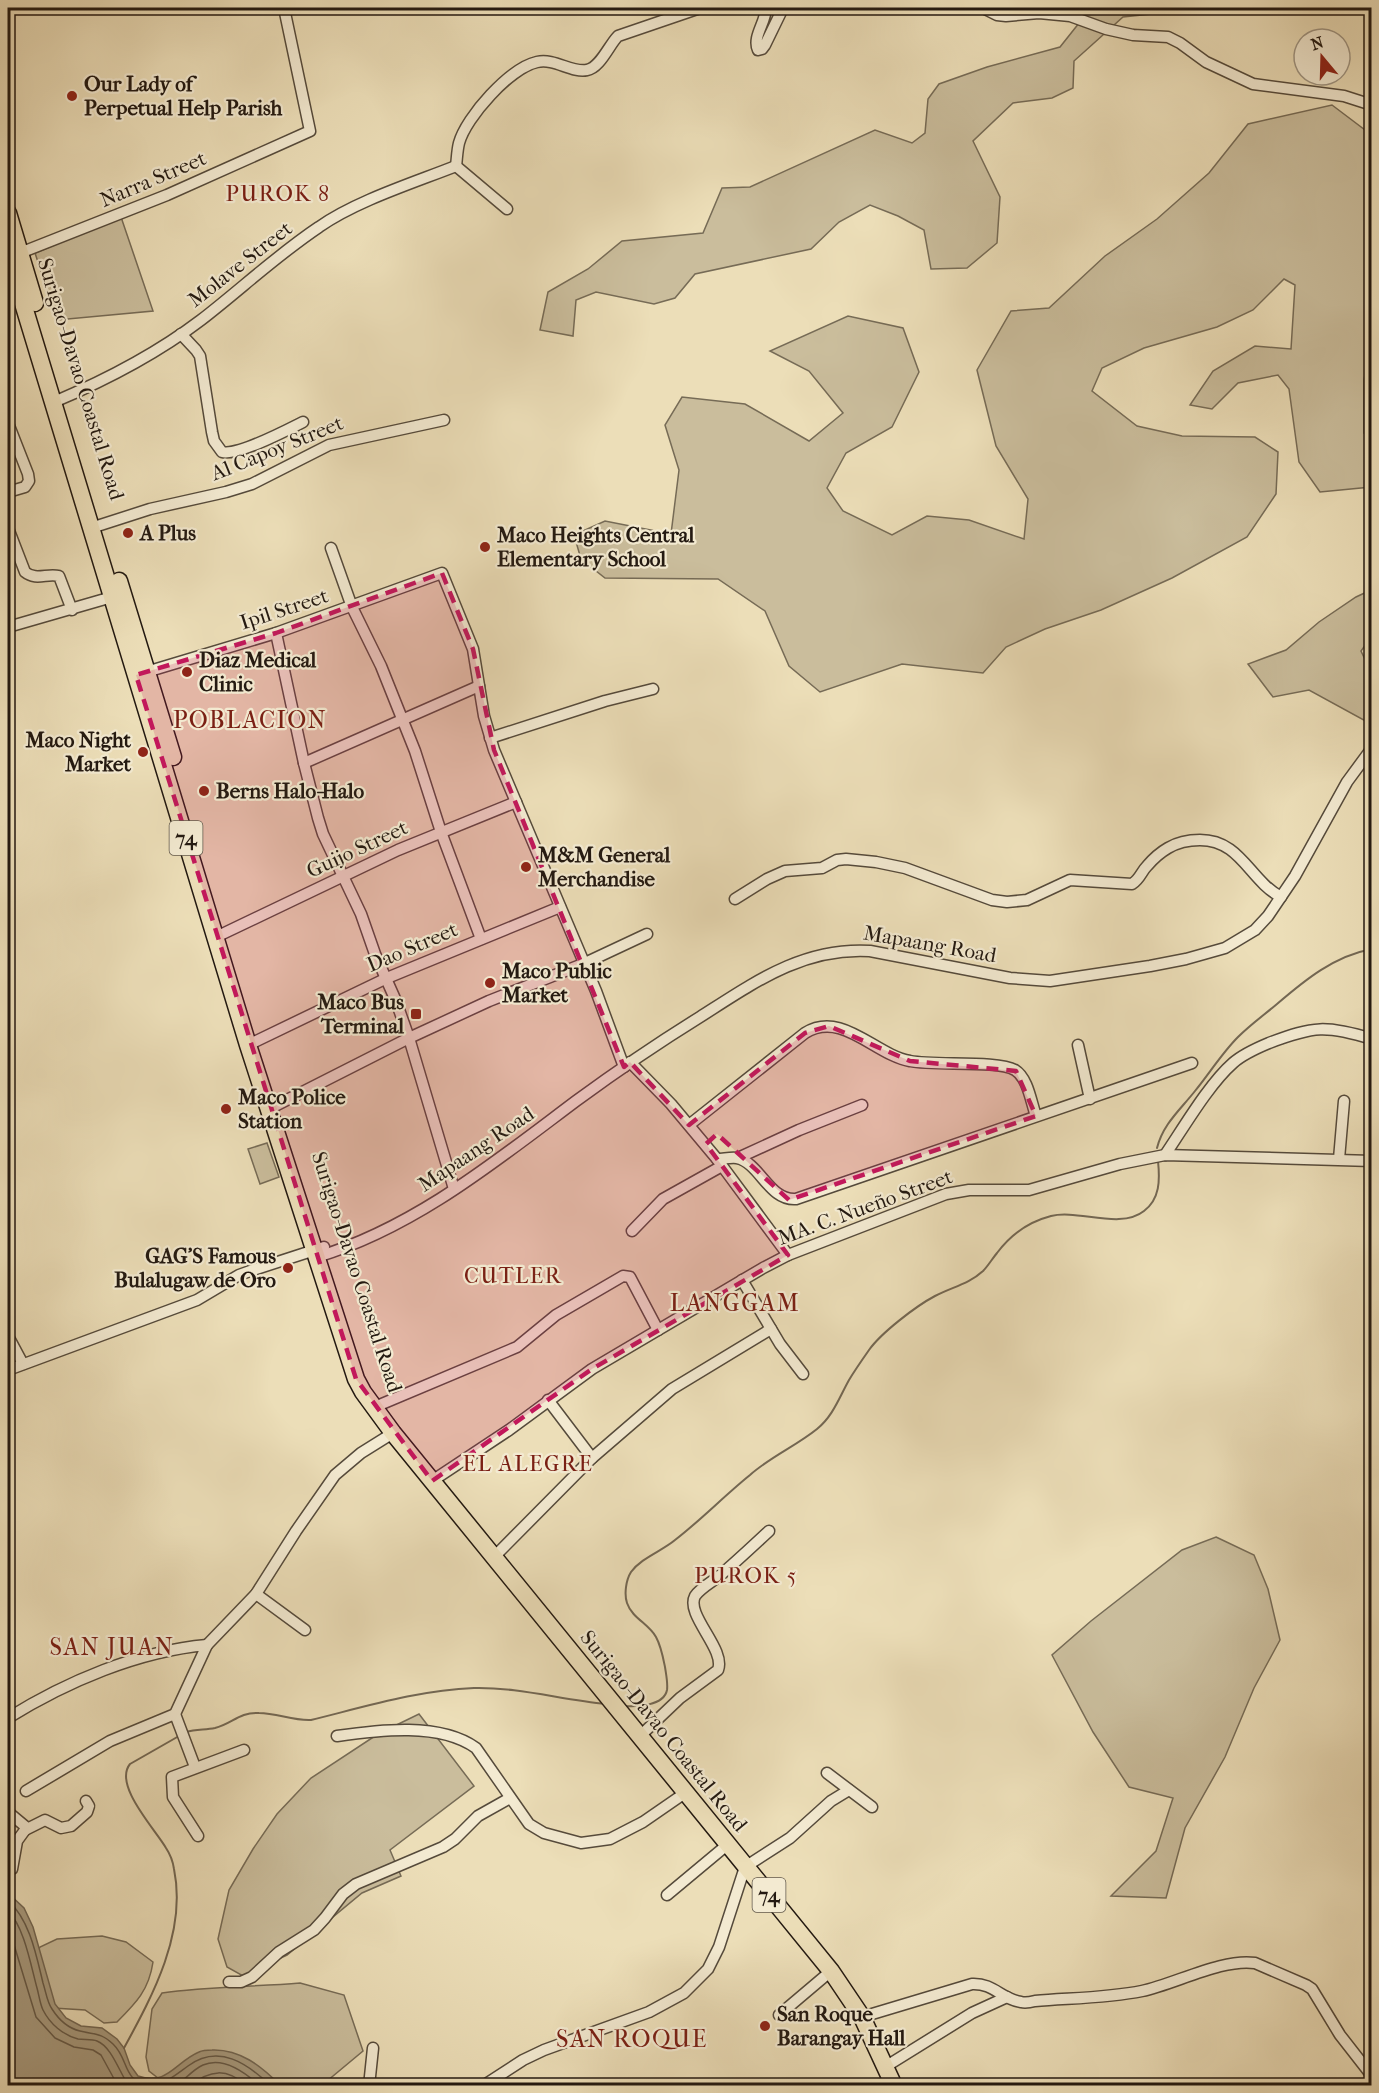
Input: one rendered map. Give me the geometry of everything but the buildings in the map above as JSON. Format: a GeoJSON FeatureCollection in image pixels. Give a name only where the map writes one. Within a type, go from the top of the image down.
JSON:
{"type":"FeatureCollection","features":[{"type":"Feature","properties":{"kind":"highway","name":"Surigao-Davao Coastal Road"},"geometry":{"type":"LineString","coordinates":[[8,213],[12,255],[11,279],[58,400]]}},
{"type":"Feature","properties":{"kind":"highway","name":"Surigao-Davao Coastal Road"},"geometry":{"type":"LineString","coordinates":[[12,255],[253,1043],[320,1252],[356,1379],[393,1433],[831,1971],[862,2017],[894,2085]]}},
{"type":"Feature","properties":{"kind":"highway","name":"Surigao-Davao Coastal Road"},"geometry":{"type":"LineString","coordinates":[[96,527],[112,597],[142,674]]}},
{"type":"Feature","properties":{"kind":"street","name":"Narra Street"},"geometry":{"type":"LineString","coordinates":[[12,255],[167,195],[310,131],[284,8]]}},
{"type":"Feature","properties":{"kind":"street"},"geometry":{"type":"LineString","coordinates":[[507,209],[456,166],[459,142],[464,130],[494,90],[517,71],[537,62],[551,61],[587,70],[595,66],[618,36],[700,8]]}},
{"type":"Feature","properties":{"kind":"street"},"geometry":{"type":"LineString","coordinates":[[766,8],[766,16],[755,42],[758,50],[765,45],[783,8]]}},
{"type":"Feature","properties":{"kind":"street"},"geometry":{"type":"LineString","coordinates":[[983,8],[997,15],[1006,16],[1039,13],[1070,16],[1106,29],[1133,35],[1168,37],[1206,62],[1253,84],[1344,96],[1371,105]]}},
{"type":"Feature","properties":{"kind":"street","name":"Molave Street"},"geometry":{"type":"LineString","coordinates":[[58,400],[100,382],[143,359],[181,334],[318,227],[343,212],[456,166]]}},
{"type":"Feature","properties":{"kind":"street"},"geometry":{"type":"LineString","coordinates":[[181,334],[200,356],[214,441],[222,452],[227,453],[244,448],[303,422]]}},
{"type":"Feature","properties":{"kind":"street","name":"Al Capoy Street"},"geometry":{"type":"LineString","coordinates":[[96,527],[150,509],[252,484],[329,445],[444,420]]}},
{"type":"Feature","properties":{"kind":"street"},"geometry":{"type":"LineString","coordinates":[[8,423],[29,481],[25,487],[8,492]]}},
{"type":"Feature","properties":{"kind":"street"},"geometry":{"type":"LineString","coordinates":[[8,528],[26,572],[30,576],[59,576],[72,609]]}},
{"type":"Feature","properties":{"kind":"street"},"geometry":{"type":"LineString","coordinates":[[331,548],[352,607],[381,666],[402,720],[481,939]]}},
{"type":"Feature","properties":{"kind":"street","name":"Ipil Street"},"geometry":{"type":"LineString","coordinates":[[142,674],[276,633],[442,573],[470,638],[479,686]]}},
{"type":"Feature","properties":{"kind":"street"},"geometry":{"type":"LineString","coordinates":[[8,627],[112,597]]}},
{"type":"Feature","properties":{"kind":"street"},"geometry":{"type":"LineString","coordinates":[[276,633],[304,763],[323,834],[361,914],[375,954],[387,978],[409,1038],[454,1189]]}},
{"type":"Feature","properties":{"kind":"street"},"geometry":{"type":"LineString","coordinates":[[304,763],[479,686],[490,738],[627,1065],[689,1125],[720,1162],[788,1255]]}},
{"type":"Feature","properties":{"kind":"street"},"geometry":{"type":"LineString","coordinates":[[490,738],[605,700],[653,689]]}},
{"type":"Feature","properties":{"kind":"street","name":"Mapaang Road"},"geometry":{"type":"LineString","coordinates":[[8,1370],[197,1300],[239,1275],[382,1232],[454,1189],[516,1147],[627,1065],[736,994],[783,968],[812,956],[852,950],[870,951],[1030,980],[1065,979],[1177,961],[1225,948],[1256,930],[1281,897],[1347,782],[1371,748]]}},
{"type":"Feature","properties":{"kind":"street","name":"Guijo Street"},"geometry":{"type":"LineString","coordinates":[[221,935],[398,850],[516,802]]}},
{"type":"Feature","properties":{"kind":"street"},"geometry":{"type":"LineString","coordinates":[[735,899],[767,879],[785,871],[822,868],[837,860],[846,859],[905,868],[992,900],[1027,900],[1070,880],[1132,884],[1137,881],[1148,865],[1170,847],[1180,842],[1201,840],[1222,843],[1230,848],[1262,884],[1281,897]]}},
{"type":"Feature","properties":{"kind":"street","name":"Dao Street"},"geometry":{"type":"LineString","coordinates":[[253,1043],[387,978],[560,907]]}},
{"type":"Feature","properties":{"kind":"street"},"geometry":{"type":"LineString","coordinates":[[274,1107],[409,1038],[513,990],[583,964],[647,934]]}},
{"type":"Feature","properties":{"kind":"street"},"geometry":{"type":"LineString","coordinates":[[689,1125],[800,1036],[816,1026],[851,1033],[910,1061],[998,1066],[1016,1071],[1025,1082],[1036,1116]]}},
{"type":"Feature","properties":{"kind":"street"},"geometry":{"type":"LineString","coordinates":[[1165,1155],[1213,1086],[1234,1062],[1246,1054],[1298,1032],[1311,1029],[1339,1030],[1371,1039]]}},
{"type":"Feature","properties":{"kind":"street"},"geometry":{"type":"LineString","coordinates":[[1078,1045],[1090,1099]]}},
{"type":"Feature","properties":{"kind":"street"},"geometry":{"type":"LineString","coordinates":[[738,1158],[784,1198],[796,1199],[1192,1063]]}},
{"type":"Feature","properties":{"kind":"street"},"geometry":{"type":"LineString","coordinates":[[1339,1159],[1344,1101]]}},
{"type":"Feature","properties":{"kind":"street"},"geometry":{"type":"LineString","coordinates":[[632,1231],[663,1199],[720,1162],[738,1158],[861,1105]]}},
{"type":"Feature","properties":{"kind":"street","name":"MA. C. Nueño Street"},"geometry":{"type":"LineString","coordinates":[[432,1481],[509,1430],[592,1369],[742,1280],[788,1255],[930,1200],[957,1191],[1029,1190],[1120,1164],[1165,1155],[1371,1161]]}},
{"type":"Feature","properties":{"kind":"street"},"geometry":{"type":"LineString","coordinates":[[379,1411],[517,1347],[556,1315],[623,1276],[630,1277],[636,1285],[658,1330]]}},
{"type":"Feature","properties":{"kind":"street"},"geometry":{"type":"LineString","coordinates":[[742,1280],[789,1358],[803,1374]]}},
{"type":"Feature","properties":{"kind":"street"},"geometry":{"type":"LineString","coordinates":[[494,1557],[592,1458],[672,1389],[771,1329]]}},
{"type":"Feature","properties":{"kind":"street"},"geometry":{"type":"LineString","coordinates":[[8,1336],[22,1364]]}},
{"type":"Feature","properties":{"kind":"street"},"geometry":{"type":"LineString","coordinates":[[548,1400],[592,1458]]}},
{"type":"Feature","properties":{"kind":"street"},"geometry":{"type":"LineString","coordinates":[[26,1791],[111,1741],[175,1714],[207,1645],[256,1594],[335,1475],[361,1453],[393,1433]]}},
{"type":"Feature","properties":{"kind":"street"},"geometry":{"type":"LineString","coordinates":[[639,1737],[680,1698],[718,1670],[719,1660],[698,1614],[694,1599],[696,1594],[723,1574],[769,1531]]}},
{"type":"Feature","properties":{"kind":"street"},"geometry":{"type":"LineString","coordinates":[[256,1594],[305,1630]]}},
{"type":"Feature","properties":{"kind":"street"},"geometry":{"type":"LineString","coordinates":[[8,1718],[41,1697],[112,1668],[174,1648],[207,1645]]}},
{"type":"Feature","properties":{"kind":"street"},"geometry":{"type":"LineString","coordinates":[[175,1714],[195,1767]]}},
{"type":"Feature","properties":{"kind":"street"},"geometry":{"type":"LineString","coordinates":[[337,1736],[369,1731],[405,1730],[442,1734],[464,1740],[476,1749],[529,1824],[544,1833],[581,1843],[610,1839],[643,1822],[685,1792]]}},
{"type":"Feature","properties":{"kind":"street"},"geometry":{"type":"LineString","coordinates":[[198,1836],[173,1797],[171,1784],[174,1776],[244,1750]]}},
{"type":"Feature","properties":{"kind":"street"},"geometry":{"type":"LineString","coordinates":[[827,1773],[872,1807]]}},
{"type":"Feature","properties":{"kind":"street"},"geometry":{"type":"LineString","coordinates":[[483,2085],[544,2050],[649,2012],[684,1993],[708,1969],[733,1907],[745,1867],[790,1838],[824,1807],[849,1790]]}},
{"type":"Feature","properties":{"kind":"street"},"geometry":{"type":"LineString","coordinates":[[229,1982],[241,1982],[252,1977],[279,1952],[314,1930],[343,1894],[356,1884],[443,1847],[455,1839],[478,1816],[510,1798]]}},
{"type":"Feature","properties":{"kind":"street"},"geometry":{"type":"LineString","coordinates":[[12,1869],[17,1841],[25,1830],[45,1820],[60,1828],[71,1826],[87,1812],[86,1801]]}},
{"type":"Feature","properties":{"kind":"street"},"geometry":{"type":"LineString","coordinates":[[8,1812],[24,1824],[25,1830]]}},
{"type":"Feature","properties":{"kind":"street"},"geometry":{"type":"LineString","coordinates":[[667,1895],[727,1845]]}},
{"type":"Feature","properties":{"kind":"street"},"geometry":{"type":"LineString","coordinates":[[862,2017],[972,1984],[991,1987],[1007,1997],[1022,2002],[1126,1994],[1238,1962],[1255,1963],[1306,1984],[1371,2076]]}},
{"type":"Feature","properties":{"kind":"street"},"geometry":{"type":"LineString","coordinates":[[779,2015],[831,1971]]}},
{"type":"Feature","properties":{"kind":"street"},"geometry":{"type":"LineString","coordinates":[[885,2067],[972,2013],[1007,1997]]}},
{"type":"Feature","properties":{"kind":"street"},"geometry":{"type":"LineString","coordinates":[[369,2085],[373,2048]]}},
{"type":"Feature","properties":{"kind":"highlighted area"},"geometry":{"type":"Polygon","coordinates":[[[442,573],[473,649],[494,750],[624,1067],[630,1062],[689,1125],[805,1033],[829,1026],[910,1061],[1016,1071],[1036,1116],[789,1200],[717,1134],[706,1144],[788,1255],[592,1369],[432,1481],[356,1379],[136,675],[276,633],[442,573]]]}},
{"type":"Feature","properties":{"kind":"shaded area"},"geometry":{"type":"Polygon","coordinates":[[[1091,8],[1177,8],[1170,12],[1123,17],[1074,61],[1073,88],[1052,98],[1013,103],[973,141],[1000,197],[997,243],[967,268],[931,269],[924,230],[870,205],[839,222],[811,249],[695,274],[675,298],[654,304],[596,292],[576,300],[573,336],[540,330],[548,292],[588,269],[622,241],[703,233],[722,188],[750,187],[875,130],[912,143],[925,133],[928,99],[939,84],[987,67],[1060,47],[1091,8]]]}},
{"type":"Feature","properties":{"kind":"shaded area"},"geometry":{"type":"Polygon","coordinates":[[[1332,105],[1365,130],[1371,141],[1372,331],[1364,380],[1364,433],[1371,438],[1371,487],[1320,492],[1299,462],[1289,389],[1278,375],[1238,383],[1212,409],[1190,405],[1213,371],[1255,346],[1291,349],[1295,285],[1284,279],[1253,310],[1217,327],[1144,348],[1102,368],[1092,391],[1137,426],[1182,436],[1255,437],[1278,452],[1276,494],[1247,537],[1172,578],[1101,610],[1045,629],[1006,647],[983,673],[902,664],[820,692],[789,666],[765,611],[718,579],[605,578],[581,559],[574,535],[605,521],[671,534],[679,470],[665,425],[682,397],[745,404],[809,441],[843,413],[809,371],[770,351],[848,316],[903,328],[919,372],[892,427],[846,453],[827,488],[843,511],[892,535],[927,516],[969,520],[1024,539],[1028,499],[996,446],[977,370],[1011,311],[1049,308],[1105,256],[1157,219],[1209,173],[1248,124],[1332,105]]]}},
{"type":"Feature","properties":{"kind":"shaded area"},"geometry":{"type":"Polygon","coordinates":[[[121,217],[153,311],[57,320],[35,253],[121,217]]]}},
{"type":"Feature","properties":{"kind":"shaded area"},"geometry":{"type":"Polygon","coordinates":[[[1371,590],[1371,637],[1361,651],[1371,672],[1371,724],[1309,690],[1273,697],[1248,664],[1286,650],[1319,622],[1356,597],[1371,590]]]}},
{"type":"Feature","properties":{"kind":"shaded area"},"geometry":{"type":"Polygon","coordinates":[[[267,1143],[279,1177],[260,1184],[248,1149],[267,1143]]]}},
{"type":"Feature","properties":{"kind":"shaded area"},"geometry":{"type":"Polygon","coordinates":[[[1216,1537],[1254,1555],[1268,1589],[1280,1640],[1254,1688],[1225,1757],[1185,1828],[1166,1898],[1111,1896],[1156,1851],[1173,1798],[1129,1787],[1093,1732],[1052,1655],[1091,1621],[1182,1550],[1216,1537]]]}},
{"type":"Feature","properties":{"kind":"shaded area"},"geometry":{"type":"Polygon","coordinates":[[[419,1714],[474,1786],[390,1850],[401,1876],[362,1893],[287,1955],[243,1976],[227,1967],[218,1939],[229,1890],[277,1814],[311,1778],[378,1734],[419,1714]]]}},
{"type":"Feature","properties":{"kind":"shaded area"},"geometry":{"type":"Polygon","coordinates":[[[102,1936],[126,1942],[153,1962],[141,1995],[117,2022],[104,2023],[85,2010],[53,2008],[32,1960],[40,1947],[57,1939],[102,1936]]]}},
{"type":"Feature","properties":{"kind":"shaded area"},"geometry":{"type":"Polygon","coordinates":[[[300,1983],[344,1995],[363,2051],[321,2086],[167,2085],[149,2071],[146,2057],[152,2009],[162,1993],[300,1983]]]}},
{"type":"Feature","properties":{"kind":"water"},"geometry":{"type":"Polygon","coordinates":[[[8,1893],[24,1908],[33,1927],[55,2004],[66,2018],[81,2026],[102,2028],[117,2039],[138,2076],[157,2078],[171,2072],[201,2051],[222,2050],[249,2060],[280,2085],[8,2085],[8,1893]]]}},
{"type":"Feature","properties":{"kind":"waterway"},"geometry":{"type":"LineString","coordinates":[[1157,1148],[1163,1132],[1173,1118],[1226,1050],[1243,1033],[1298,986],[1321,970],[1345,957],[1372,949]]}},
{"type":"Feature","properties":{"kind":"waterway"},"geometry":{"type":"LineString","coordinates":[[624,1706],[642,1706],[655,1702],[661,1699],[667,1690],[667,1678],[658,1640],[633,1613],[627,1603],[627,1583],[635,1567],[670,1544],[758,1469],[823,1424],[832,1413],[849,1380],[869,1350],[899,1320],[935,1296],[978,1275],[1008,1240],[1035,1222],[1062,1215],[1123,1219],[1144,1211],[1153,1201],[1158,1189],[1158,1161]]}},
{"type":"Feature","properties":{"kind":"waterway"},"geometry":{"type":"LineString","coordinates":[[186,1732],[215,1728],[252,1713],[311,1720],[412,1696],[453,1689],[490,1688],[606,1704]]}},
{"type":"Feature","properties":{"kind":"waterway"},"geometry":{"type":"LineString","coordinates":[[124,2048],[146,2007],[165,1962],[172,1939],[177,1893],[174,1866],[170,1855],[131,1795],[126,1773],[130,1764],[179,1736]]}},
{"type":"Feature","properties":{"kind":"place","name":"Our Lady of Perpetual Help Parish"},"geometry":{"type":"Point","coordinates":[72,96]}},
{"type":"Feature","properties":{"kind":"place","name":"A Plus"},"geometry":{"type":"Point","coordinates":[128,533]}},
{"type":"Feature","properties":{"kind":"place","name":"Maco Heights Central Elementary School"},"geometry":{"type":"Point","coordinates":[485,547]}},
{"type":"Feature","properties":{"kind":"place","name":"Diaz Medical Clinic"},"geometry":{"type":"Point","coordinates":[187,672]}},
{"type":"Feature","properties":{"kind":"place","name":"Maco Night Market"},"geometry":{"type":"Point","coordinates":[143,752]}},
{"type":"Feature","properties":{"kind":"place","name":"Berns Halo-Halo"},"geometry":{"type":"Point","coordinates":[204,791]}},
{"type":"Feature","properties":{"kind":"place","name":"M&M General Merchandise"},"geometry":{"type":"Point","coordinates":[526,867]}},
{"type":"Feature","properties":{"kind":"place","name":"Maco Public Market"},"geometry":{"type":"Point","coordinates":[490,983]}},
{"type":"Feature","properties":{"kind":"place","name":"Maco Bus Terminal"},"geometry":{"type":"Point","coordinates":[416,1014]}},
{"type":"Feature","properties":{"kind":"place","name":"Maco Police Station"},"geometry":{"type":"Point","coordinates":[226,1109]}},
{"type":"Feature","properties":{"kind":"place","name":"GAG'S Famous Bulalugaw de Oro"},"geometry":{"type":"Point","coordinates":[288,1268]}},
{"type":"Feature","properties":{"kind":"place","name":"San Roque Barangay Hall"},"geometry":{"type":"Point","coordinates":[765,2026]}},
{"type":"Feature","properties":{"kind":"district","name":"PUROK 8"},"geometry":{"type":"Point","coordinates":[278,194]}},
{"type":"Feature","properties":{"kind":"district","name":"POBLACION"},"geometry":{"type":"Point","coordinates":[250,720]}},
{"type":"Feature","properties":{"kind":"district","name":"CUTLER"},"geometry":{"type":"Point","coordinates":[513,1276]}},
{"type":"Feature","properties":{"kind":"district","name":"LANGGAM"},"geometry":{"type":"Point","coordinates":[735,1303]}},
{"type":"Feature","properties":{"kind":"district","name":"EL ALEGRE"},"geometry":{"type":"Point","coordinates":[528,1464]}},
{"type":"Feature","properties":{"kind":"district","name":"PUROK 5"},"geometry":{"type":"Point","coordinates":[746,1576]}},
{"type":"Feature","properties":{"kind":"district","name":"SAN JUAN"},"geometry":{"type":"Point","coordinates":[112,1647]}},
{"type":"Feature","properties":{"kind":"district","name":"SAN ROQUE"},"geometry":{"type":"Point","coordinates":[632,2039]}}]}
